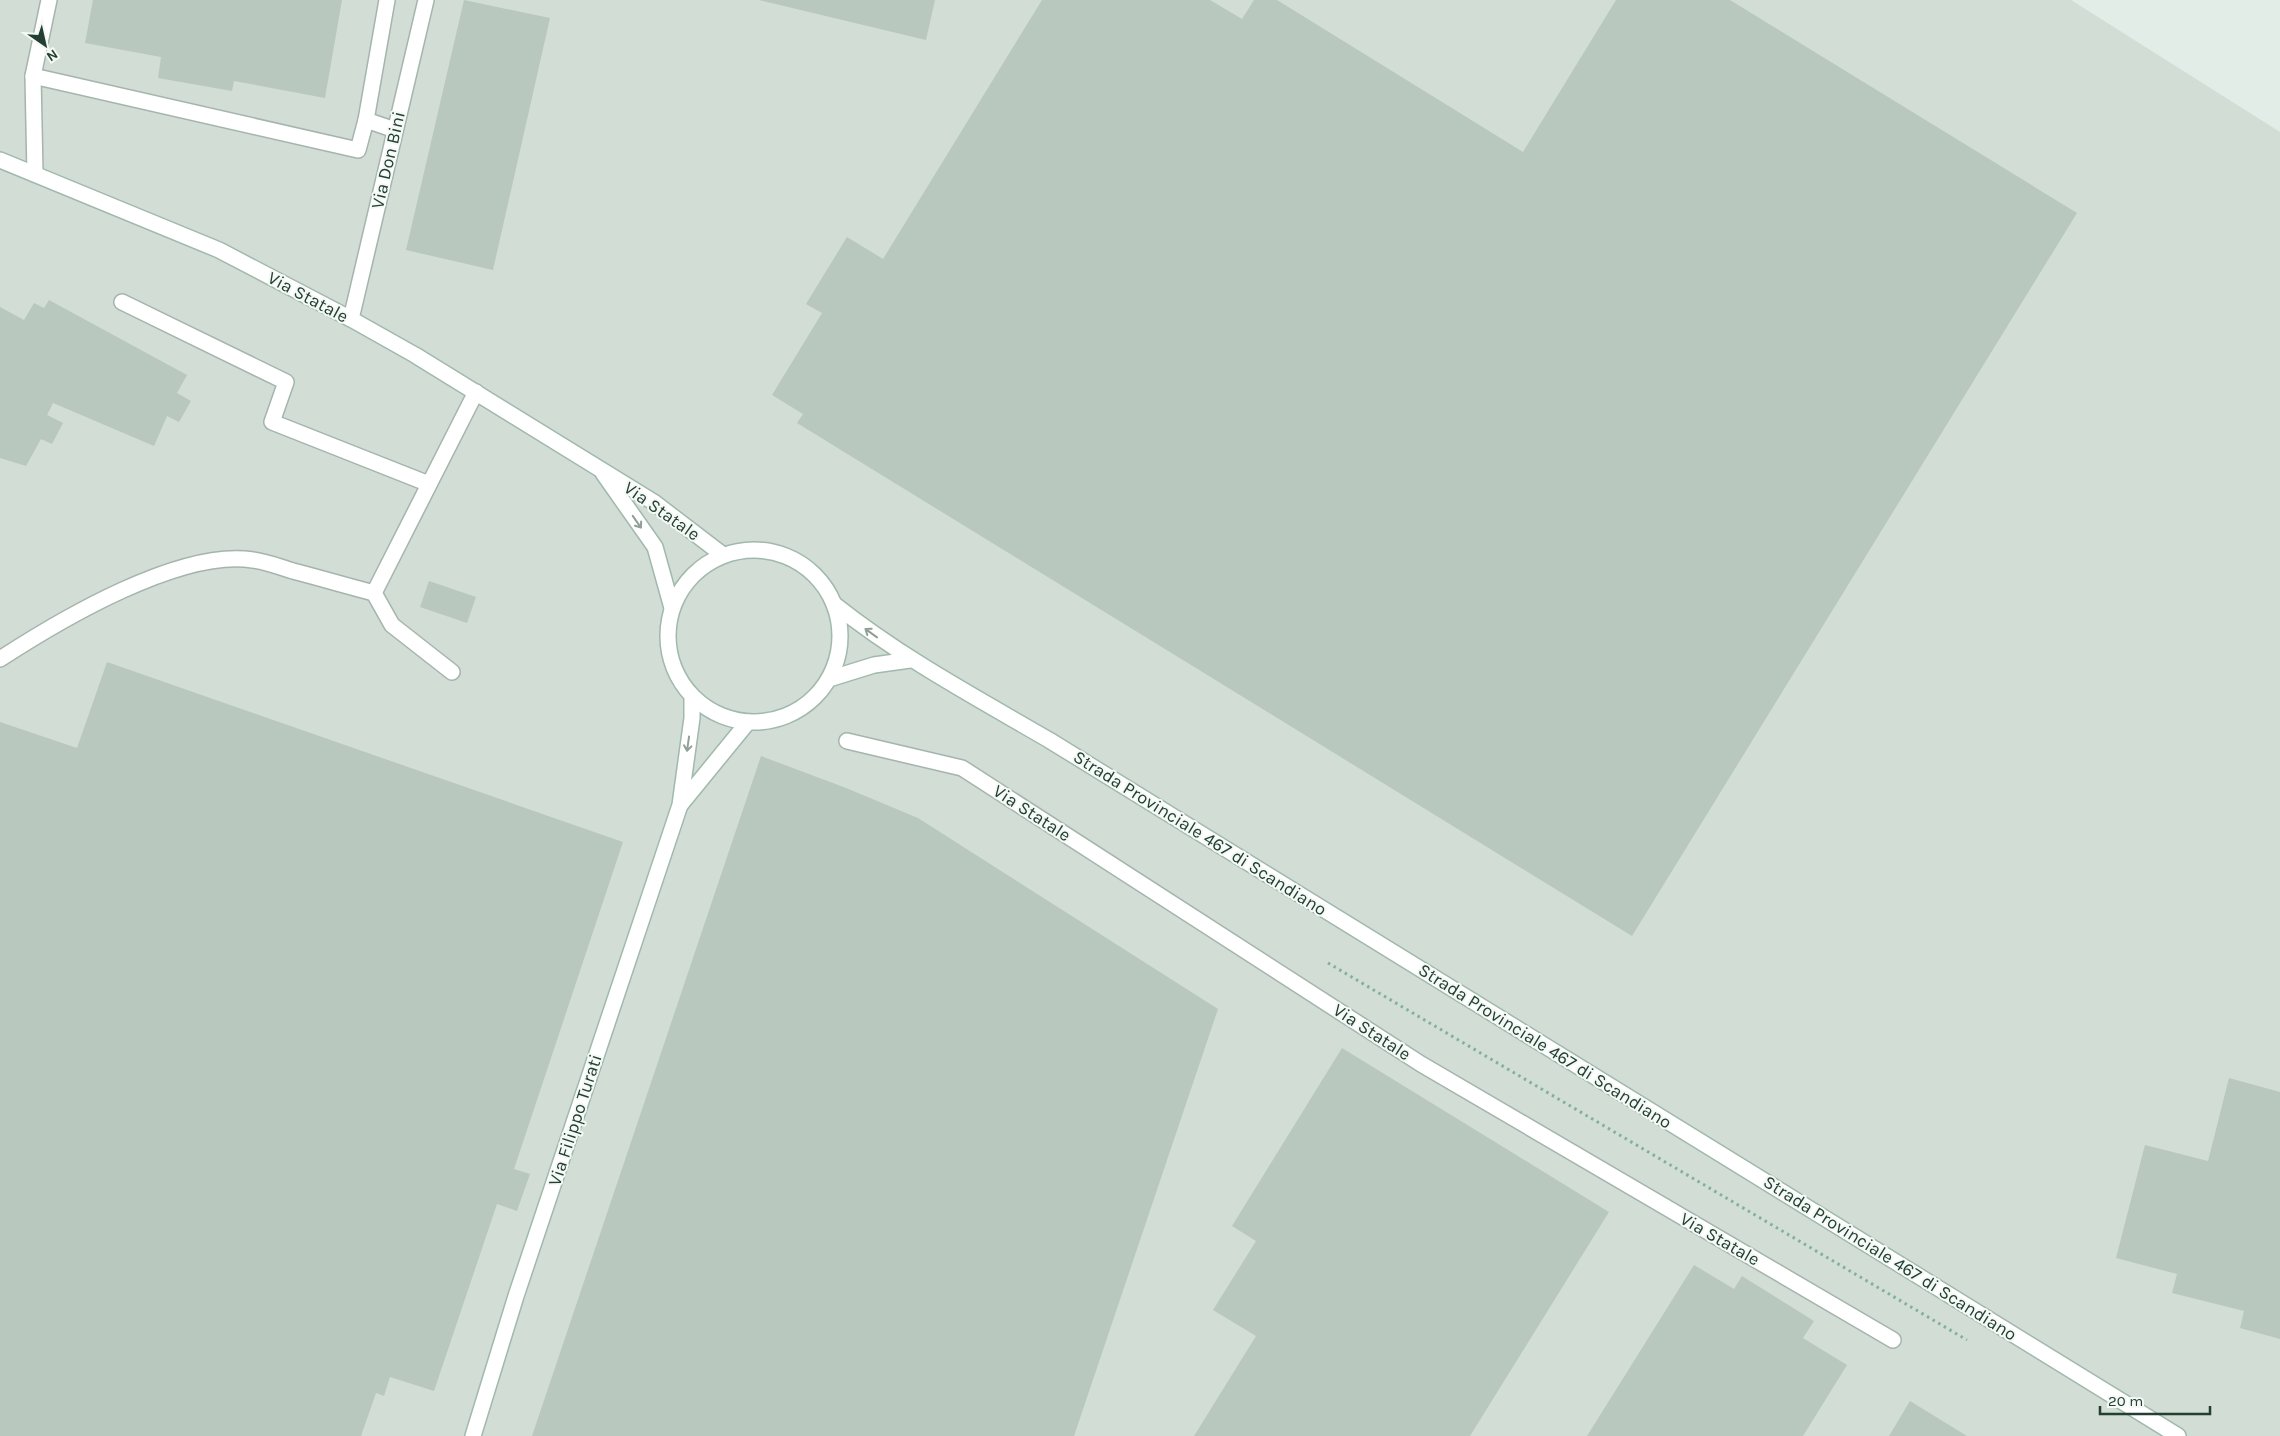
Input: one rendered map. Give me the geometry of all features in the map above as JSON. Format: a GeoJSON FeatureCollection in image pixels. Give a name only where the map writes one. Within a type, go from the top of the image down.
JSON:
{"type":"FeatureCollection","features":[{"type":"Feature","properties":{"kind":"main road"},"geometry":{"type":"LineString","coordinates":[[35,174],[33,76],[49,0]]}},
{"type":"Feature","properties":{"kind":"main road"},"geometry":{"type":"LineString","coordinates":[[33,76],[358,150],[366,120],[387,0]]}},
{"type":"Feature","properties":{"kind":"main road","name":"Via Don Bini"},"geometry":{"type":"LineString","coordinates":[[351,319],[426,0]]}},
{"type":"Feature","properties":{"kind":"main road"},"geometry":{"type":"LineString","coordinates":[[366,120],[395,130]]}},
{"type":"Feature","properties":{"kind":"main road","name":"Via Statale"},"geometry":{"type":"LineString","coordinates":[[0,160],[220,250],[351,319],[476,392],[600,468],[655,503],[723,555]]}},
{"type":"Feature","properties":{"kind":"main road"},"geometry":{"type":"LineString","coordinates":[[122,302],[286,382],[272,422],[429,484]]}},
{"type":"Feature","properties":{"kind":"main road"},"geometry":{"type":"LineString","coordinates":[[374,593],[476,392]]}},
{"type":"Feature","properties":{"kind":"main road","name":"Via Statale"},"geometry":{"type":"LineString","coordinates":[[600,468],[655,547],[672,608]]}},
{"type":"Feature","properties":{"kind":"main road","name":"Via Statale"},"geometry":{"type":"LineString","coordinates":[[750,549],[776,552],[802,563],[821,581],[834,604],[840,630],[838,655],[828,678],[814,697],[794,711],[772,720],[748,722],[728,718],[708,709],[692,696],[678,676],[669,654],[667,631],[672,608],[684,585],[701,567],[723,555],[750,549]]}},
{"type":"Feature","properties":{"kind":"main road"},"geometry":{"type":"LineString","coordinates":[[0,659],[30,639],[100,601],[164,573],[214,559],[253,560],[374,593],[392,625],[452,672]]}},
{"type":"Feature","properties":{"kind":"main road","name":"Via Statale"},"geometry":{"type":"LineString","coordinates":[[834,604],[871,634],[910,660]]}},
{"type":"Feature","properties":{"kind":"main road"},"geometry":{"type":"LineString","coordinates":[[828,678],[874,665],[910,660]]}},
{"type":"Feature","properties":{"kind":"main road","name":"Strada Provinciale 467 di Scandiano"},"geometry":{"type":"LineString","coordinates":[[910,660],[1058,745],[2178,1436]]}},
{"type":"Feature","properties":{"kind":"main road","name":"Via Filippo Turati"},"geometry":{"type":"LineString","coordinates":[[473,1436],[516,1296],[680,805],[692,718],[692,696]]}},
{"type":"Feature","properties":{"kind":"main road","name":"Via Filippo Turati"},"geometry":{"type":"LineString","coordinates":[[680,805],[748,722]]}},
{"type":"Feature","properties":{"kind":"main road","name":"Via Statale"},"geometry":{"type":"LineString","coordinates":[[848,741],[962,768],[1421,1064],[1893,1340]]}},
{"type":"Feature","properties":{"kind":"path"},"geometry":{"type":"LineString","coordinates":[[1328,963],[1974,1344]]}},
{"type":"Feature","properties":{"kind":"shaded area"},"geometry":{"type":"Polygon","coordinates":[[[0,0],[2071,0],[2280,132],[2280,1436],[0,1436],[0,0]]]}},
{"type":"Feature","properties":{"kind":"building"},"geometry":{"type":"Polygon","coordinates":[[[93,0],[342,0],[325,98],[234,81],[232,91],[158,78],[161,57],[85,43],[93,0]]]}},
{"type":"Feature","properties":{"kind":"building"},"geometry":{"type":"Polygon","coordinates":[[[464,0],[550,18],[493,270],[406,250],[464,0]]]}},
{"type":"Feature","properties":{"kind":"building"},"geometry":{"type":"Polygon","coordinates":[[[759,0],[935,0],[926,40],[759,0]]]}},
{"type":"Feature","properties":{"kind":"building"},"geometry":{"type":"Polygon","coordinates":[[[1042,0],[1210,0],[1242,19],[1254,0],[1277,0],[1523,152],[1616,0],[1730,0],[2077,213],[1632,936],[797,423],[803,414],[772,395],[822,313],[806,304],[847,237],[883,259],[1042,0]]]}},
{"type":"Feature","properties":{"kind":"building"},"geometry":{"type":"Polygon","coordinates":[[[49,300],[187,375],[177,393],[191,401],[179,422],[167,416],[154,446],[53,403],[47,415],[63,423],[52,444],[41,439],[26,466],[0,458],[0,307],[24,320],[34,303],[44,308],[49,300]]]}},
{"type":"Feature","properties":{"kind":"building"},"geometry":{"type":"Polygon","coordinates":[[[429,581],[476,597],[467,623],[420,607],[429,581]]]}},
{"type":"Feature","properties":{"kind":"building"},"geometry":{"type":"Polygon","coordinates":[[[107,662],[623,842],[514,1169],[530,1174],[517,1211],[497,1204],[434,1391],[390,1377],[384,1396],[376,1393],[361,1436],[0,1436],[0,722],[77,748],[107,662]]]}},
{"type":"Feature","properties":{"kind":"building"},"geometry":{"type":"Polygon","coordinates":[[[761,756],[918,818],[1218,1009],[1074,1436],[532,1436],[761,756]]]}},
{"type":"Feature","properties":{"kind":"building"},"geometry":{"type":"Polygon","coordinates":[[[1342,1048],[1609,1212],[1470,1436],[1194,1436],[1256,1336],[1213,1310],[1256,1241],[1232,1226],[1342,1048]]]}},
{"type":"Feature","properties":{"kind":"building"},"geometry":{"type":"Polygon","coordinates":[[[2229,1078],[2280,1092],[2280,1339],[2240,1328],[2244,1311],[2172,1293],[2177,1274],[2116,1258],[2145,1145],[2208,1161],[2229,1078]]]}},
{"type":"Feature","properties":{"kind":"building"},"geometry":{"type":"Polygon","coordinates":[[[1694,1265],[1734,1289],[1742,1276],[1814,1321],[1803,1338],[1847,1365],[1803,1436],[1587,1436],[1694,1265]]]}},
{"type":"Feature","properties":{"kind":"building"},"geometry":{"type":"Polygon","coordinates":[[[1910,1401],[1967,1436],[1889,1436],[1910,1401]]]}}]}
